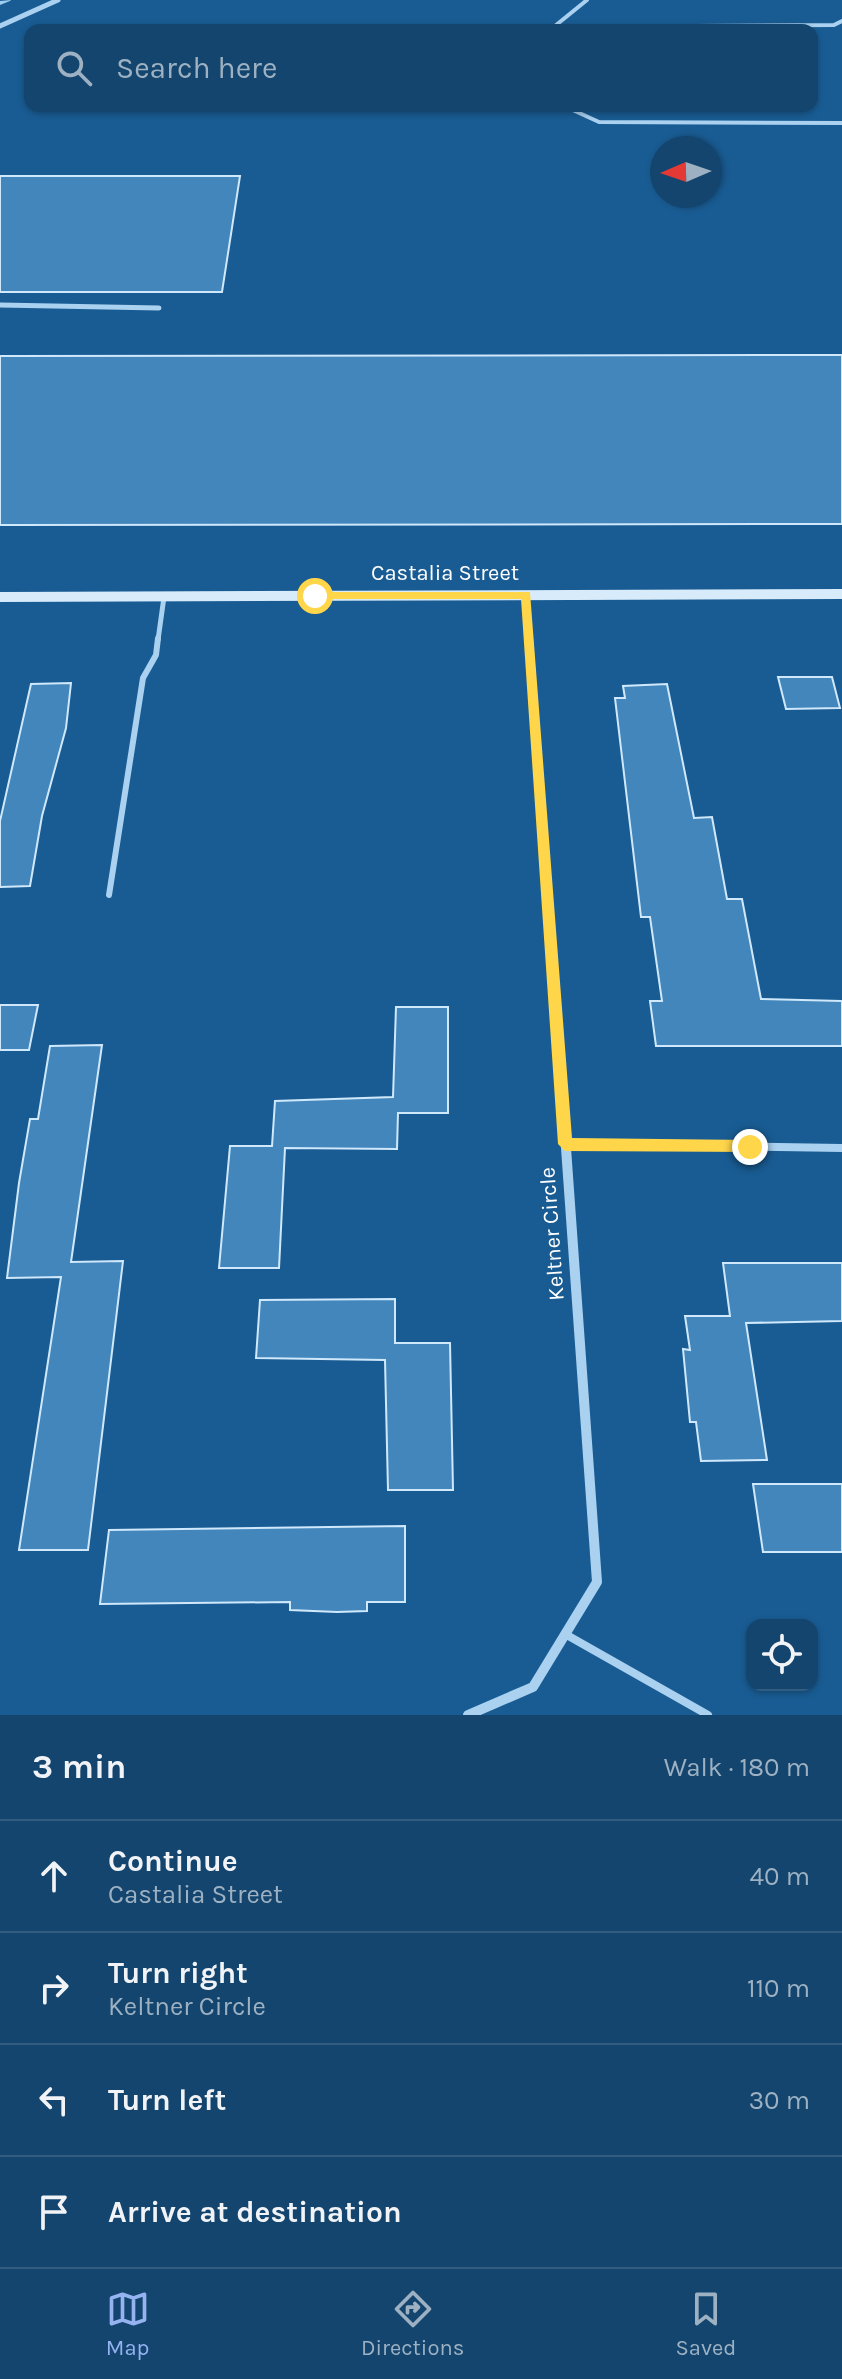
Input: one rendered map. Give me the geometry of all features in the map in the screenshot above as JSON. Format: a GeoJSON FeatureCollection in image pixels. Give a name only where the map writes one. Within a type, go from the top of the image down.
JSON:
{"type":"FeatureCollection","features":[{"type":"Feature","properties":{"kind":"street"},"geometry":{"type":"LineString","coordinates":[[0,26],[58,0]]}},
{"type":"Feature","properties":{"kind":"street","name":"Castalia Street"},"geometry":{"type":"LineString","coordinates":[[0,597],[842,594]]}},
{"type":"Feature","properties":{"kind":"street","name":"Keltner Circle"},"geometry":{"type":"LineString","coordinates":[[468,1715],[533,1687],[597,1582],[526,595]]}},
{"type":"Feature","properties":{"kind":"lane"},"geometry":{"type":"LineString","coordinates":[[557,24],[587,0]]}},
{"type":"Feature","properties":{"kind":"lane"},"geometry":{"type":"LineString","coordinates":[[818,25],[834,25],[842,21]]}},
{"type":"Feature","properties":{"kind":"lane"},"geometry":{"type":"LineString","coordinates":[[577,112],[599,122],[842,123]]}},
{"type":"Feature","properties":{"kind":"lane"},"geometry":{"type":"LineString","coordinates":[[0,305],[159,308]]}},
{"type":"Feature","properties":{"kind":"lane"},"geometry":{"type":"LineString","coordinates":[[109,895],[143,678],[156,655],[164,597]]}},
{"type":"Feature","properties":{"kind":"lane"},"geometry":{"type":"LineString","coordinates":[[565,1144],[842,1148]]}},
{"type":"Feature","properties":{"kind":"lane"},"geometry":{"type":"LineString","coordinates":[[565,1634],[708,1715]]}},
{"type":"Feature","properties":{"kind":"building"},"geometry":{"type":"Polygon","coordinates":[[[0,176],[240,176],[222,292],[0,292],[0,176]]]}},
{"type":"Feature","properties":{"kind":"building"},"geometry":{"type":"Polygon","coordinates":[[[842,355],[842,524],[0,525],[0,356],[842,355]]]}},
{"type":"Feature","properties":{"kind":"building"},"geometry":{"type":"Polygon","coordinates":[[[778,677],[832,677],[840,708],[786,709],[778,677]]]}},
{"type":"Feature","properties":{"kind":"building"},"geometry":{"type":"Polygon","coordinates":[[[71,683],[66,728],[42,816],[30,886],[0,887],[0,821],[31,684],[71,683]]]}},
{"type":"Feature","properties":{"kind":"building"},"geometry":{"type":"Polygon","coordinates":[[[667,684],[694,818],[712,817],[727,899],[742,899],[761,999],[842,1001],[842,1046],[656,1046],[650,1001],[662,1001],[650,917],[641,917],[615,698],[625,698],[623,686],[667,684]]]}},
{"type":"Feature","properties":{"kind":"building"},"geometry":{"type":"Polygon","coordinates":[[[0,1005],[38,1005],[29,1050],[0,1050],[0,1005]]]}},
{"type":"Feature","properties":{"kind":"building"},"geometry":{"type":"Polygon","coordinates":[[[396,1007],[448,1007],[448,1113],[398,1113],[397,1149],[285,1148],[279,1268],[219,1268],[230,1146],[272,1146],[275,1101],[393,1097],[396,1007]]]}},
{"type":"Feature","properties":{"kind":"building"},"geometry":{"type":"Polygon","coordinates":[[[102,1045],[71,1262],[123,1261],[88,1550],[19,1550],[61,1277],[7,1278],[19,1183],[30,1119],[38,1119],[50,1046],[102,1045]]]}},
{"type":"Feature","properties":{"kind":"building"},"geometry":{"type":"Polygon","coordinates":[[[723,1263],[842,1263],[842,1321],[746,1323],[767,1460],[701,1461],[696,1422],[690,1422],[683,1349],[690,1350],[685,1316],[730,1316],[723,1263]]]}},
{"type":"Feature","properties":{"kind":"building"},"geometry":{"type":"Polygon","coordinates":[[[395,1299],[395,1343],[450,1343],[453,1490],[388,1490],[385,1360],[256,1358],[260,1300],[395,1299]]]}},
{"type":"Feature","properties":{"kind":"building"},"geometry":{"type":"Polygon","coordinates":[[[753,1484],[842,1484],[842,1552],[763,1552],[753,1484]]]}},
{"type":"Feature","properties":{"kind":"building"},"geometry":{"type":"Polygon","coordinates":[[[405,1526],[405,1602],[367,1602],[367,1611],[337,1612],[290,1610],[290,1602],[100,1604],[109,1530],[405,1526]]]}},
{"type":"Feature","properties":{"kind":"waterway"},"geometry":{"type":"LineString","coordinates":[[0,3],[8,0]]}},
{"type":"Feature","properties":{"kind":"route"},"geometry":{"type":"LineString","coordinates":[[315,596],[526,595],[565,1144],[750,1147]]}}]}
